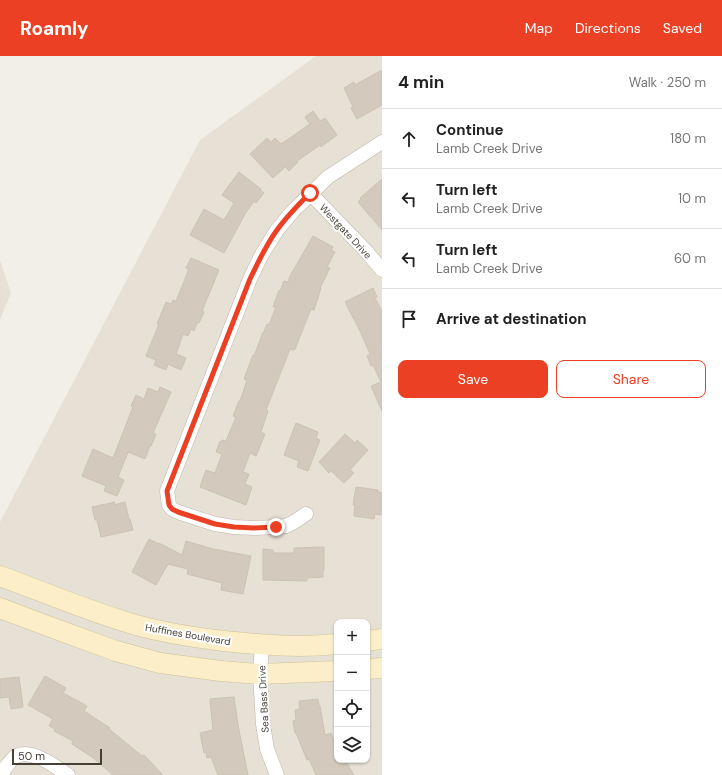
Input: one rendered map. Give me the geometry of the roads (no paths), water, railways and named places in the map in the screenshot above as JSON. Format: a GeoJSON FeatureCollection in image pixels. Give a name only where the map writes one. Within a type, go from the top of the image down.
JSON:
{"type":"FeatureCollection","features":[{"type":"Feature","properties":{"kind":"main road","name":"Huffines Boulevard"},"geometry":{"type":"LineString","coordinates":[[0,576],[123,622],[163,632],[262,645],[334,644]]}},
{"type":"Feature","properties":{"kind":"main road"},"geometry":{"type":"LineString","coordinates":[[0,608],[116,651],[160,663],[221,671],[260,674],[334,672]]}},
{"type":"Feature","properties":{"kind":"main road"},"geometry":{"type":"LineString","coordinates":[[370,641],[382,639]]}},
{"type":"Feature","properties":{"kind":"main road"},"geometry":{"type":"LineString","coordinates":[[370,669],[382,668]]}},
{"type":"Feature","properties":{"kind":"street"},"geometry":{"type":"LineString","coordinates":[[306,514],[286,526],[254,528],[215,524],[172,509],[169,505],[167,491],[252,273],[277,230],[310,193],[328,177],[382,142]]}},
{"type":"Feature","properties":{"kind":"street","name":"Westgate Drive"},"geometry":{"type":"LineString","coordinates":[[310,193],[350,234],[382,270]]}},
{"type":"Feature","properties":{"kind":"street","name":"Sea Bass Drive"},"geometry":{"type":"LineString","coordinates":[[262,645],[260,674],[263,724],[267,749],[277,775]]}},
{"type":"Feature","properties":{"kind":"street"},"geometry":{"type":"LineString","coordinates":[[0,775],[15,756],[21,754],[38,757],[68,775]]}}]}
